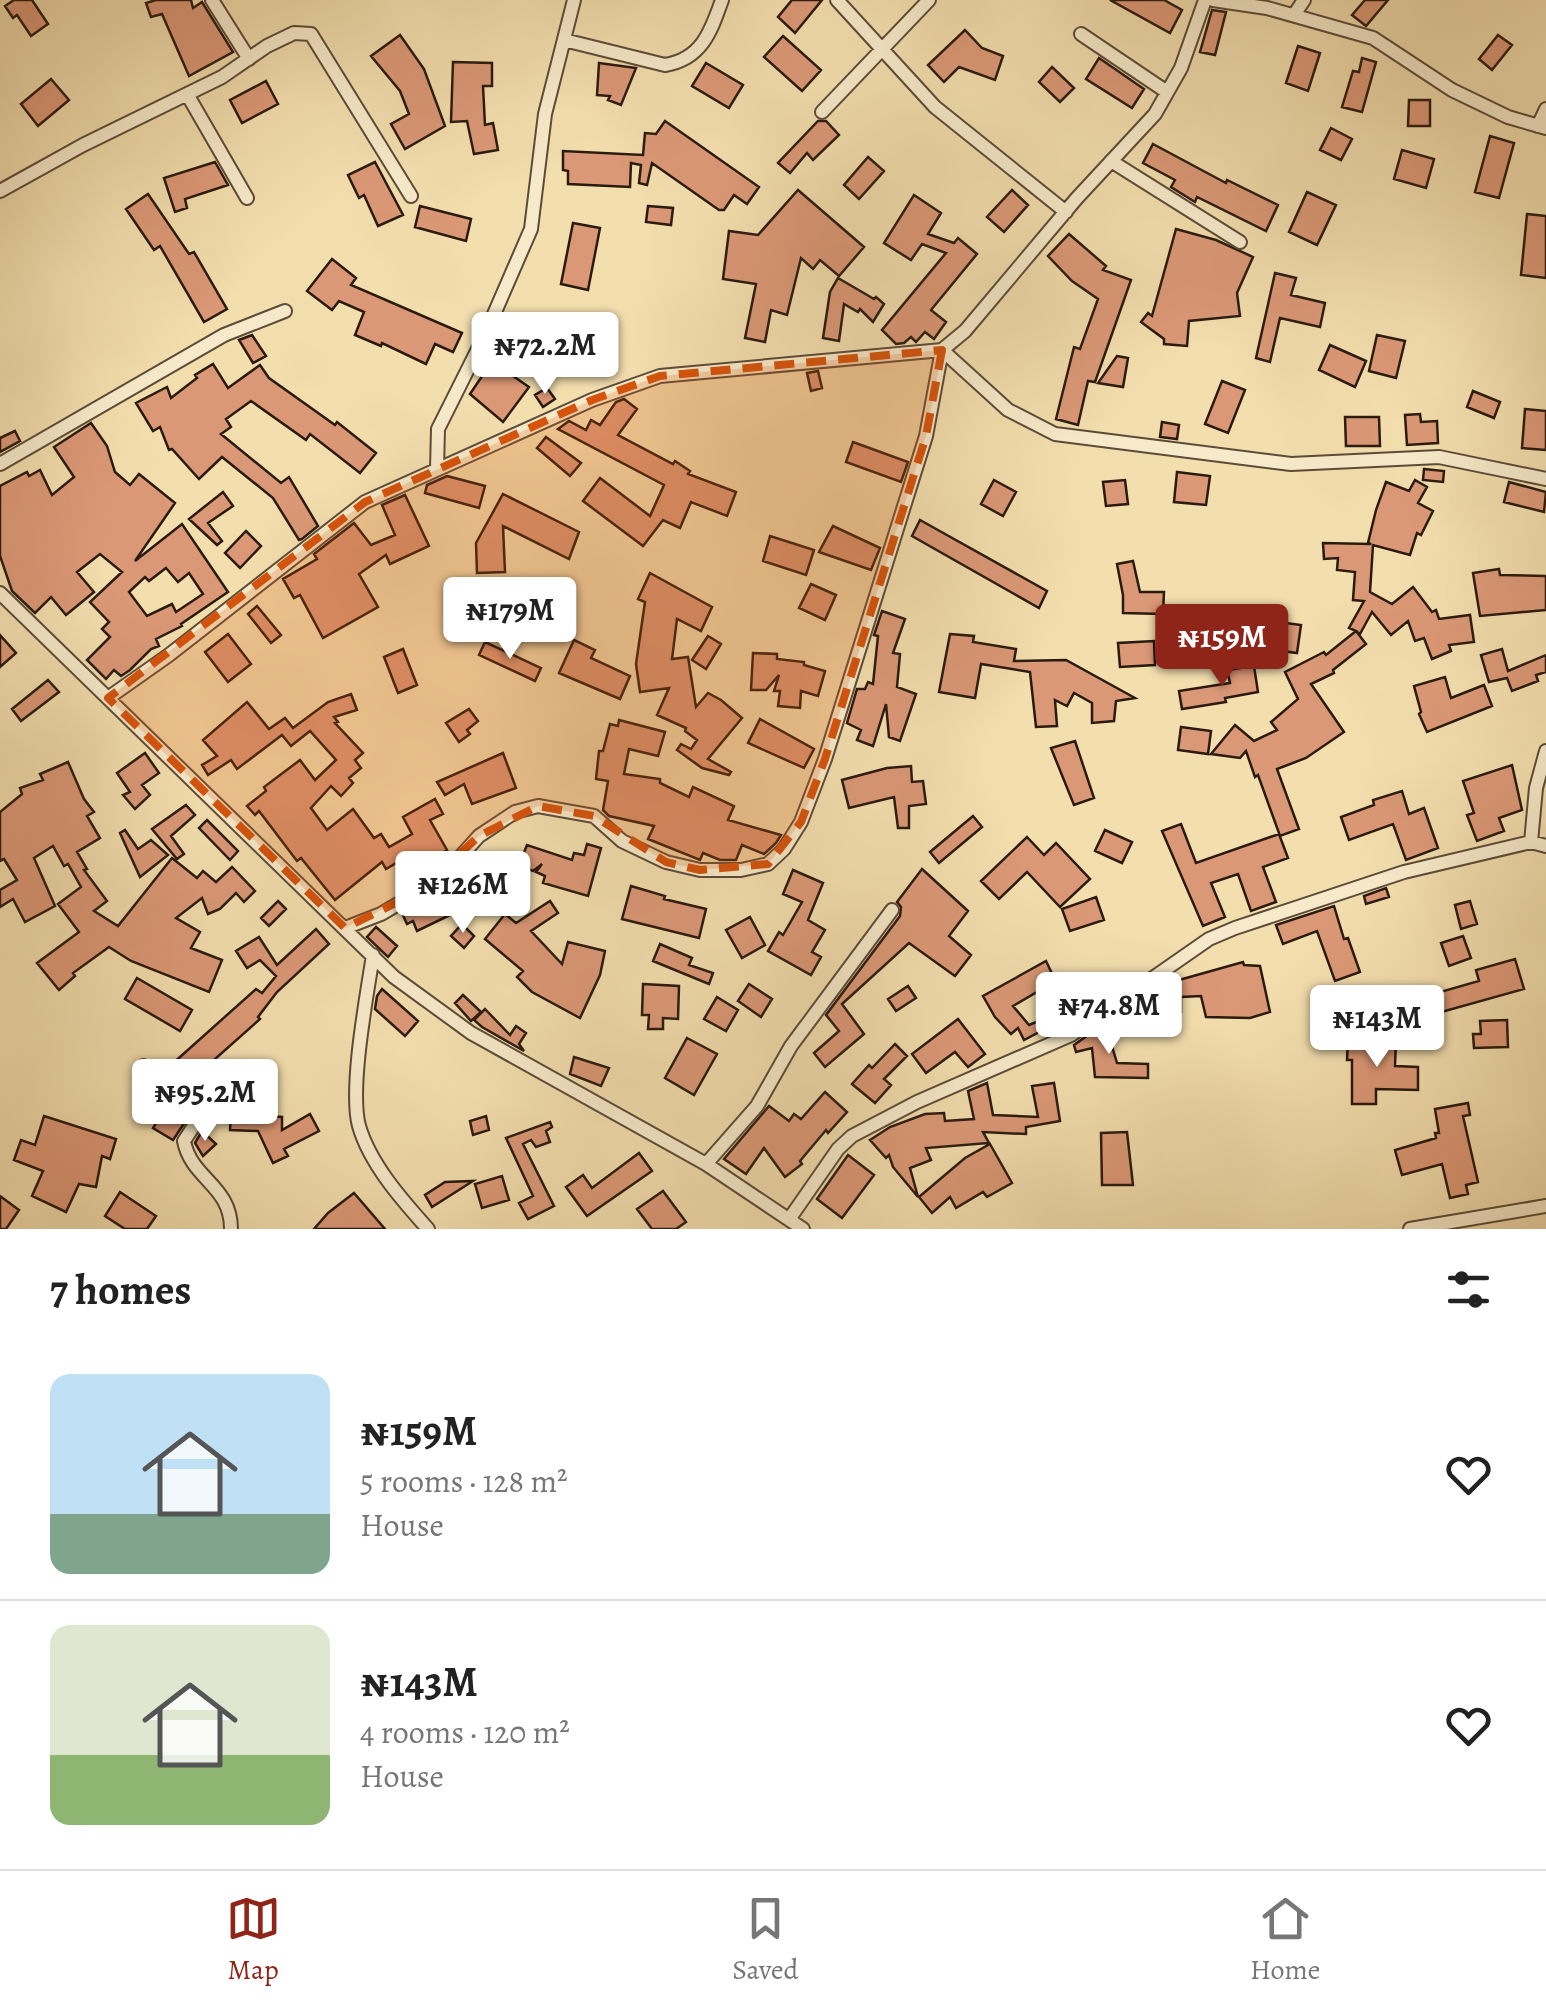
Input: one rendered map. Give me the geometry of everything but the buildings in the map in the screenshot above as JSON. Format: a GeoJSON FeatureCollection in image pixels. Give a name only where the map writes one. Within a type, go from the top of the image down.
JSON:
{"type":"FeatureCollection","features":[{"type":"Feature","properties":{"kind":"street"},"geometry":{"type":"LineString","coordinates":[[212,0],[250,58]]}},
{"type":"Feature","properties":{"kind":"street"},"geometry":{"type":"LineString","coordinates":[[436,469],[438,430],[486,335],[531,229],[545,114],[574,0]]}},
{"type":"Feature","properties":{"kind":"street"},"geometry":{"type":"LineString","coordinates":[[564,40],[665,65],[678,63],[706,42],[722,0]]}},
{"type":"Feature","properties":{"kind":"street"},"geometry":{"type":"LineString","coordinates":[[837,0],[934,106],[1066,212]]}},
{"type":"Feature","properties":{"kind":"street"},"geometry":{"type":"LineString","coordinates":[[822,112],[928,0]]}},
{"type":"Feature","properties":{"kind":"street"},"geometry":{"type":"LineString","coordinates":[[108,698],[365,502],[592,400],[660,376],[942,350],[966,331],[1155,114],[1181,68],[1205,0]]}},
{"type":"Feature","properties":{"kind":"street"},"geometry":{"type":"LineString","coordinates":[[1214,0],[1294,15],[1373,38],[1452,90],[1508,117],[1542,127],[1546,109]]}},
{"type":"Feature","properties":{"kind":"street"},"geometry":{"type":"LineString","coordinates":[[1294,15],[1304,0]]}},
{"type":"Feature","properties":{"kind":"street"},"geometry":{"type":"LineString","coordinates":[[0,191],[294,33],[310,34],[411,196]]}},
{"type":"Feature","properties":{"kind":"street"},"geometry":{"type":"LineString","coordinates":[[1080,34],[1168,92]]}},
{"type":"Feature","properties":{"kind":"street"},"geometry":{"type":"LineString","coordinates":[[186,94],[247,198]]}},
{"type":"Feature","properties":{"kind":"street"},"geometry":{"type":"LineString","coordinates":[[1111,162],[1240,242]]}},
{"type":"Feature","properties":{"kind":"street"},"geometry":{"type":"LineString","coordinates":[[0,464],[224,335],[285,311]]}},
{"type":"Feature","properties":{"kind":"street"},"geometry":{"type":"LineString","coordinates":[[942,350],[1008,410],[1055,434],[1291,464],[1439,457],[1546,479]]}},
{"type":"Feature","properties":{"kind":"street"},"geometry":{"type":"LineString","coordinates":[[345,928],[381,914],[420,891],[452,866],[480,836],[515,812],[538,806],[594,816],[622,840],[666,862],[700,870],[768,864],[784,850],[801,822],[824,759],[926,436],[942,350]]}},
{"type":"Feature","properties":{"kind":"street"},"geometry":{"type":"LineString","coordinates":[[0,593],[394,978],[471,1033],[706,1164],[803,1229]]}},
{"type":"Feature","properties":{"kind":"street"},"geometry":{"type":"LineString","coordinates":[[1531,842],[1536,788],[1546,752]]}},
{"type":"Feature","properties":{"kind":"street"},"geometry":{"type":"LineString","coordinates":[[790,1218],[852,1136],[916,1102],[1071,1034],[1209,940],[1404,872],[1531,842],[1546,846]]}},
{"type":"Feature","properties":{"kind":"street"},"geometry":{"type":"LineString","coordinates":[[706,1164],[757,1106],[790,1046],[892,910]]}},
{"type":"Feature","properties":{"kind":"street"},"geometry":{"type":"LineString","coordinates":[[373,955],[356,1104],[360,1126],[376,1162],[428,1229]]}},
{"type":"Feature","properties":{"kind":"street"},"geometry":{"type":"LineString","coordinates":[[143,1066],[194,1101],[198,1118],[184,1141],[186,1156],[231,1210],[231,1229]]}},
{"type":"Feature","properties":{"kind":"street"},"geometry":{"type":"LineString","coordinates":[[1410,1229],[1546,1206]]}},
{"type":"Feature","properties":{"kind":"highlighted area"},"geometry":{"type":"Polygon","coordinates":[[[942,350],[926,436],[825,759],[801,822],[768,864],[700,870],[666,862],[594,816],[538,806],[479,836],[420,891],[345,928],[108,698],[365,502],[592,400],[660,376],[942,350]]]}}]}
